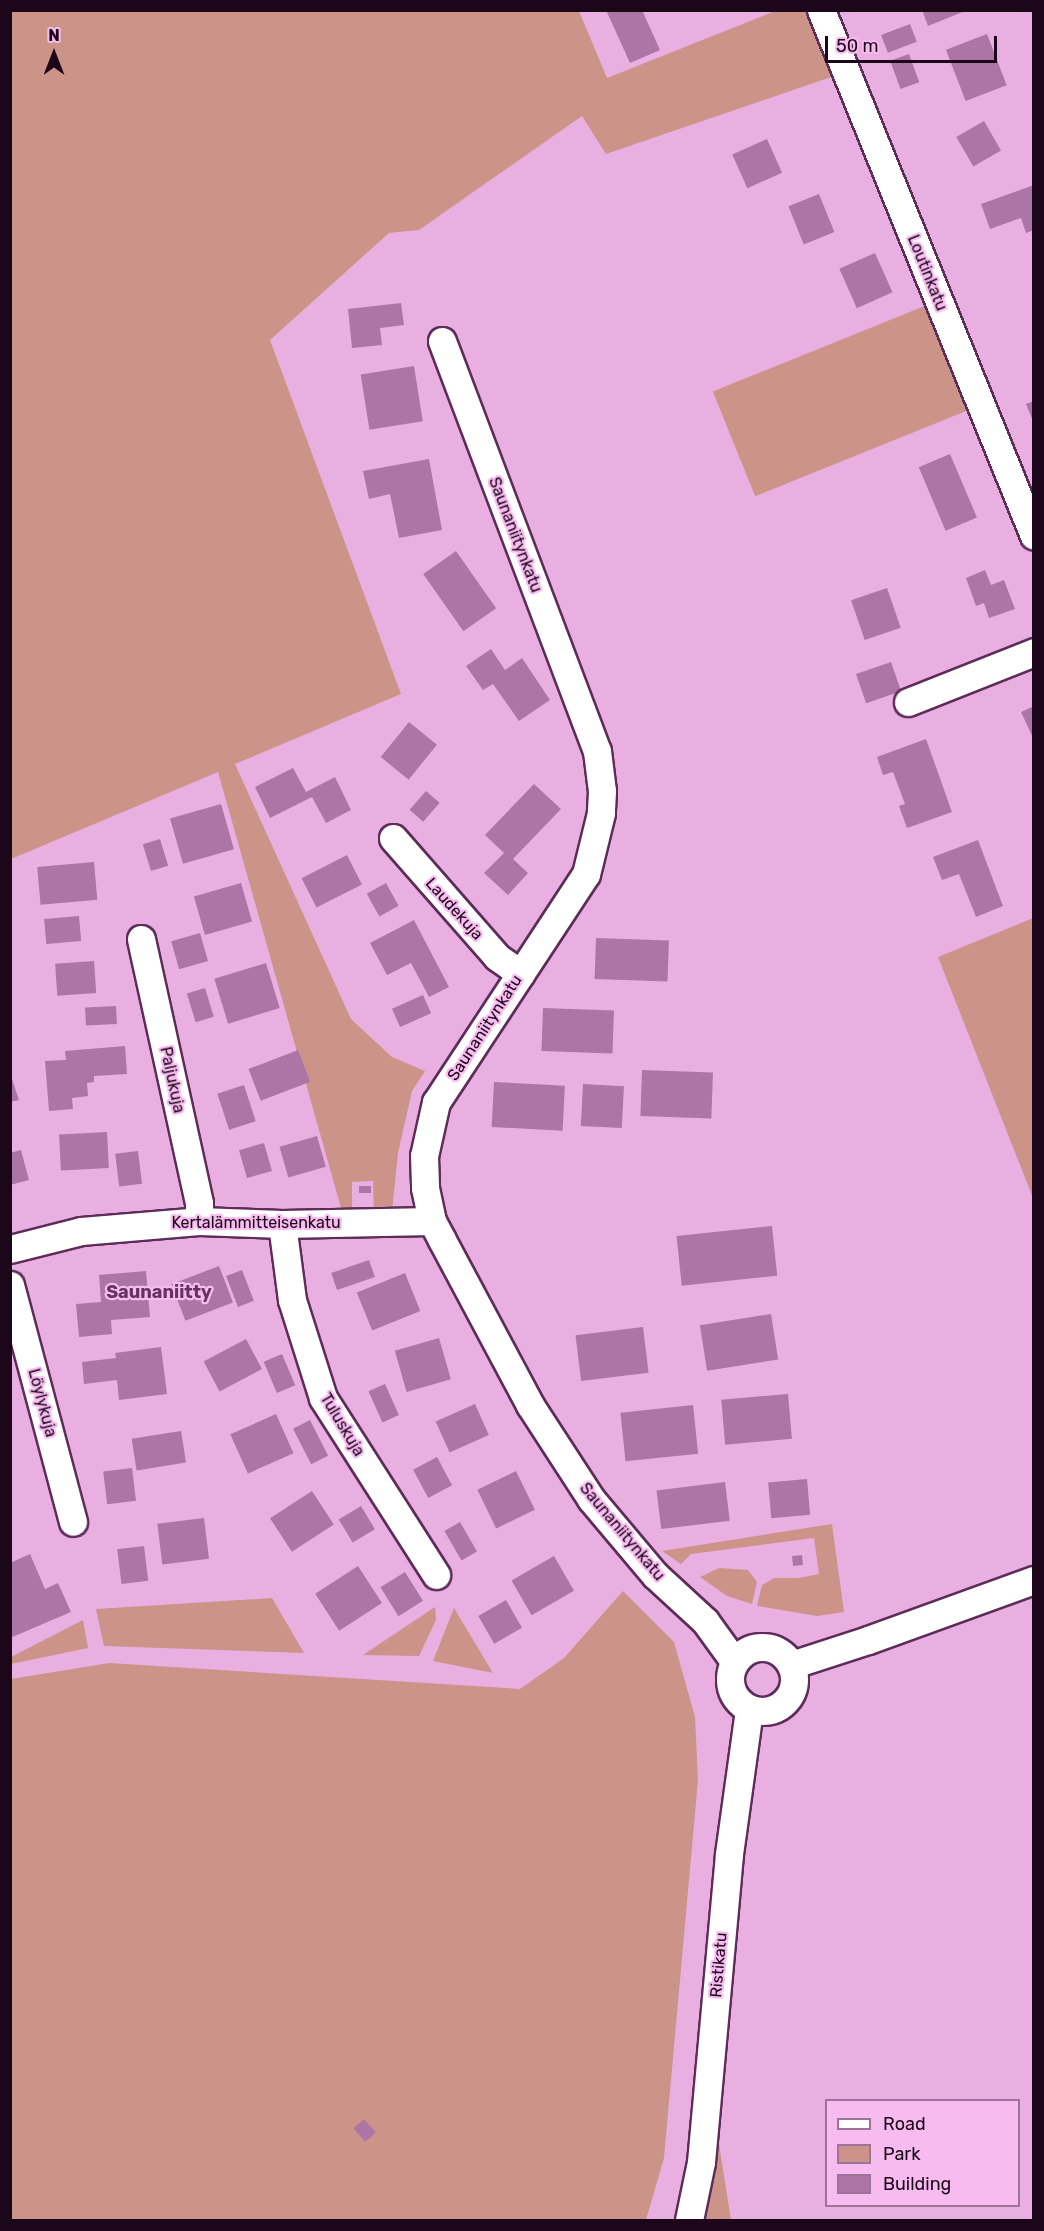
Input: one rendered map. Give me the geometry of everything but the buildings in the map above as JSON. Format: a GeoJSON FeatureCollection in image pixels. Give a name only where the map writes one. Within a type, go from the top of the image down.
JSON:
{"type":"FeatureCollection","features":[{"type":"Feature","properties":{"kind":"street","name":"Loutinkatu"},"geometry":{"type":"LineString","coordinates":[[821,10],[1034,536]]}},
{"type":"Feature","properties":{"kind":"street","name":"Saunaniitynkatu"},"geometry":{"type":"LineString","coordinates":[[442,341],[597,751],[601,781],[601,813],[586,874],[436,1102],[424,1156],[424,1188],[432,1221],[530,1405],[591,1499],[655,1575],[705,1621],[734,1661]]}},
{"type":"Feature","properties":{"kind":"street"},"geometry":{"type":"LineString","coordinates":[[908,702],[1034,652]]}},
{"type":"Feature","properties":{"kind":"street","name":"Laudekuja"},"geometry":{"type":"LineString","coordinates":[[393,838],[496,957],[521,974]]}},
{"type":"Feature","properties":{"kind":"street","name":"Paljukuja"},"geometry":{"type":"LineString","coordinates":[[141,939],[199,1203],[199,1221]]}},
{"type":"Feature","properties":{"kind":"street","name":"Kertalämmitteisenkatu"},"geometry":{"type":"LineString","coordinates":[[10,1249],[81,1231],[199,1221],[282,1224],[432,1221]]}},
{"type":"Feature","properties":{"kind":"street","name":"Tuluskuja"},"geometry":{"type":"LineString","coordinates":[[282,1224],[292,1300],[323,1398],[436,1575]]}},
{"type":"Feature","properties":{"kind":"street","name":"Löylykuja"},"geometry":{"type":"LineString","coordinates":[[10,1285],[73,1522]]}},
{"type":"Feature","properties":{"kind":"street"},"geometry":{"type":"LineString","coordinates":[[791,1665],[868,1640],[1034,1580]]}},
{"type":"Feature","properties":{"kind":"street"},"geometry":{"type":"LineString","coordinates":[[768,1647],[785,1655],[791,1665],[794,1685],[786,1702],[765,1712],[749,1709],[739,1703],[729,1685],[729,1673],[734,1661],[750,1650],[768,1647]]}},
{"type":"Feature","properties":{"kind":"street","name":"Ristikatu"},"geometry":{"type":"LineString","coordinates":[[689,2220],[701,2162],[729,1854],[749,1709]]}},
{"type":"Feature","properties":{"kind":"green space"},"geometry":{"type":"Polygon","coordinates":[[[11,11],[579,11],[607,78],[775,11],[811,11],[834,76],[606,154],[582,116],[419,230],[389,233],[270,340],[401,694],[235,764],[351,1019],[392,1057],[425,1071],[412,1091],[398,1153],[392,1212],[374,1213],[373,1181],[352,1182],[352,1208],[341,1208],[218,772],[11,859],[11,11]]]}},
{"type":"Feature","properties":{"kind":"green space"},"geometry":{"type":"Polygon","coordinates":[[[927,305],[969,410],[755,496],[713,392],[927,305]]]}},
{"type":"Feature","properties":{"kind":"green space"},"geometry":{"type":"Polygon","coordinates":[[[1033,918],[1033,1198],[938,957],[1033,918]]]}},
{"type":"Feature","properties":{"kind":"green space"},"geometry":{"type":"Polygon","coordinates":[[[832,1524],[844,1612],[817,1616],[757,1606],[762,1585],[774,1578],[799,1578],[819,1574],[814,1538],[691,1554],[681,1564],[662,1551],[832,1524]]]}},
{"type":"Feature","properties":{"kind":"green space"},"geometry":{"type":"Polygon","coordinates":[[[719,1568],[748,1570],[757,1582],[752,1604],[727,1596],[700,1577],[719,1568]]]}},
{"type":"Feature","properties":{"kind":"green space"},"geometry":{"type":"Polygon","coordinates":[[[623,1591],[674,1642],[695,1717],[698,1780],[664,2158],[646,2220],[11,2220],[11,1679],[109,1663],[520,1689],[564,1658],[623,1591]]]}},
{"type":"Feature","properties":{"kind":"green space"},"geometry":{"type":"Polygon","coordinates":[[[272,1598],[304,1653],[104,1646],[96,1609],[272,1598]]]}},
{"type":"Feature","properties":{"kind":"green space"},"geometry":{"type":"Polygon","coordinates":[[[435,1607],[436,1620],[419,1656],[363,1655],[435,1607]]]}},
{"type":"Feature","properties":{"kind":"green space"},"geometry":{"type":"Polygon","coordinates":[[[454,1608],[493,1673],[433,1661],[454,1608]]]}},
{"type":"Feature","properties":{"kind":"green space"},"geometry":{"type":"Polygon","coordinates":[[[83,1620],[88,1648],[11,1664],[11,1657],[83,1620]]]}},
{"type":"Feature","properties":{"kind":"green space"},"geometry":{"type":"Polygon","coordinates":[[[719,2144],[731,2220],[704,2220],[719,2144]]]}},
{"type":"Feature","properties":{"kind":"district","name":"Saunaniitty"},"geometry":{"type":"Point","coordinates":[159,1292]}}]}
